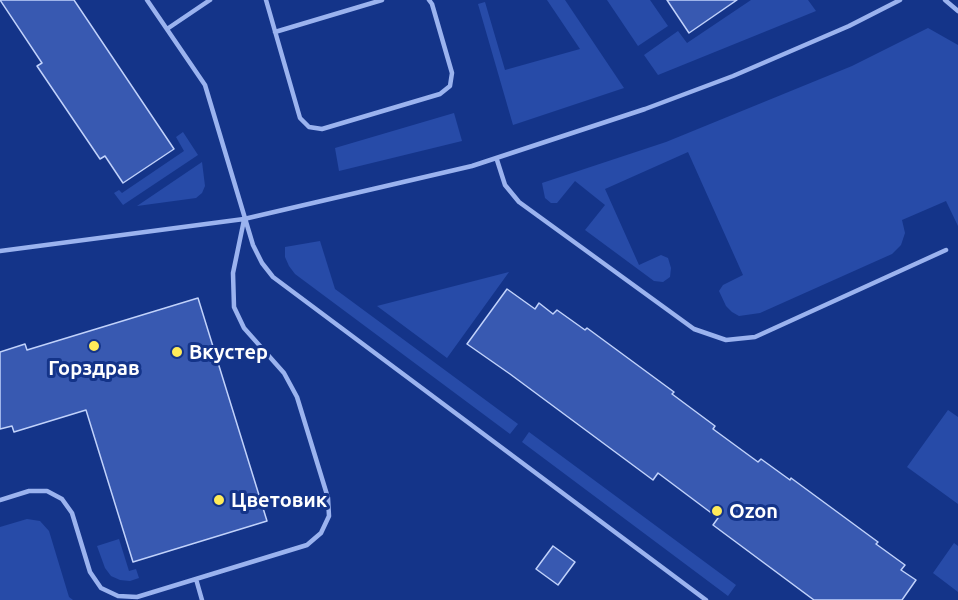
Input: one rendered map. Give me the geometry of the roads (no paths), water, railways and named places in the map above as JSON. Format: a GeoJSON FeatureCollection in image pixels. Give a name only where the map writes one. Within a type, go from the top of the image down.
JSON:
{"type":"FeatureCollection","features":[{"type":"Feature","properties":{"kind":"lane"},"geometry":{"type":"LineString","coordinates":[[147,0],[205,85],[244,219],[262,263],[273,277],[704,600]]}},
{"type":"Feature","properties":{"kind":"lane"},"geometry":{"type":"LineString","coordinates":[[167,29],[210,0]]}},
{"type":"Feature","properties":{"kind":"lane"},"geometry":{"type":"LineString","coordinates":[[266,0],[300,118],[309,127],[322,129],[440,94],[450,86],[452,73],[429,0]]}},
{"type":"Feature","properties":{"kind":"lane"},"geometry":{"type":"LineString","coordinates":[[275,32],[382,0]]}},
{"type":"Feature","properties":{"kind":"lane"},"geometry":{"type":"LineString","coordinates":[[945,0],[958,11]]}},
{"type":"Feature","properties":{"kind":"lane"},"geometry":{"type":"LineString","coordinates":[[0,251],[244,219],[497,160],[733,76],[849,26],[897,1]]}},
{"type":"Feature","properties":{"kind":"lane"},"geometry":{"type":"LineString","coordinates":[[497,160],[505,185],[519,202],[694,328],[726,340],[755,337],[946,250]]}},
{"type":"Feature","properties":{"kind":"lane"},"geometry":{"type":"LineString","coordinates":[[0,500],[29,491],[46,491],[62,499],[72,513],[90,572],[101,588],[118,596],[137,597],[307,545],[321,533],[328,516],[328,498],[297,397],[284,373],[244,328],[234,307],[233,273],[244,219]]}},
{"type":"Feature","properties":{"kind":"lane"},"geometry":{"type":"LineString","coordinates":[[196,579],[202,600]]}},
{"type":"Feature","properties":{"kind":"place","name":"Горздрав"},"geometry":{"type":"Point","coordinates":[94,346]}},
{"type":"Feature","properties":{"kind":"place","name":"Вкустер"},"geometry":{"type":"Point","coordinates":[177,352]}},
{"type":"Feature","properties":{"kind":"place","name":"Цветовик"},"geometry":{"type":"Point","coordinates":[219,500]}},
{"type":"Feature","properties":{"kind":"place","name":"Ozon"},"geometry":{"type":"Point","coordinates":[717,511]}}]}
